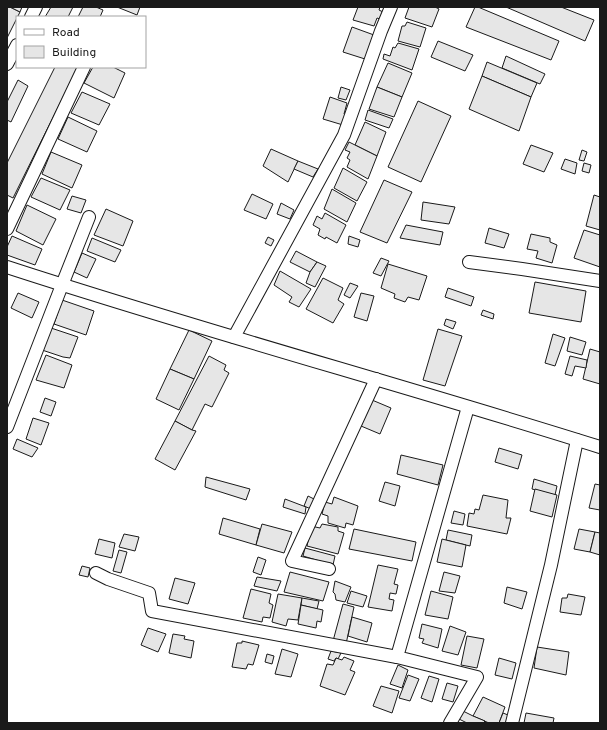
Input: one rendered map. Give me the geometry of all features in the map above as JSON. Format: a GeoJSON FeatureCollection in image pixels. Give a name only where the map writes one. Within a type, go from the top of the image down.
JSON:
{"type":"FeatureCollection","features":[{"type":"Feature","properties":{"kind":"street"},"geometry":{"type":"LineString","coordinates":[[32,16],[36,7]]}},
{"type":"Feature","properties":{"kind":"street"},"geometry":{"type":"LineString","coordinates":[[234,337],[344,135],[391,7]]}},
{"type":"Feature","properties":{"kind":"street"},"geometry":{"type":"LineString","coordinates":[[7,64],[16,47]]}},
{"type":"Feature","properties":{"kind":"street"},"geometry":{"type":"LineString","coordinates":[[7,229],[84,68]]}},
{"type":"Feature","properties":{"kind":"street"},"geometry":{"type":"LineString","coordinates":[[7,427],[89,217]]}},
{"type":"Feature","properties":{"kind":"street"},"geometry":{"type":"LineString","coordinates":[[469,262],[600,281]]}},
{"type":"Feature","properties":{"kind":"street"},"geometry":{"type":"LineString","coordinates":[[7,267],[376,380],[555,432],[600,447]]}},
{"type":"Feature","properties":{"kind":"street"},"geometry":{"type":"LineString","coordinates":[[329,569],[292,561],[376,380]]}},
{"type":"Feature","properties":{"kind":"street"},"geometry":{"type":"LineString","coordinates":[[397,657],[468,407]]}},
{"type":"Feature","properties":{"kind":"street"},"geometry":{"type":"LineString","coordinates":[[512,723],[551,565],[577,440]]}},
{"type":"Feature","properties":{"kind":"street"},"geometry":{"type":"LineString","coordinates":[[96,574],[149,593],[152,611],[397,657],[476,677],[450,723]]}},
{"type":"Feature","properties":{"kind":"building"},"geometry":{"type":"Polygon","coordinates":[[[7,7],[10,7],[20,12],[18,16],[16,16],[16,20],[7,38],[7,7]]]}},
{"type":"Feature","properties":{"kind":"building"},"geometry":{"type":"Polygon","coordinates":[[[10,7],[22,7],[20,12],[10,7]]]}},
{"type":"Feature","properties":{"kind":"building"},"geometry":{"type":"Polygon","coordinates":[[[51,7],[73,7],[68,16],[46,16],[51,7]]]}},
{"type":"Feature","properties":{"kind":"building"},"geometry":{"type":"Polygon","coordinates":[[[83,7],[96,7],[103,10],[100,16],[78,16],[83,7]]]}},
{"type":"Feature","properties":{"kind":"building"},"geometry":{"type":"Polygon","coordinates":[[[117,7],[140,7],[137,15],[117,7]]]}},
{"type":"Feature","properties":{"kind":"building"},"geometry":{"type":"Polygon","coordinates":[[[358,7],[380,7],[379,10],[383,12],[380,19],[377,18],[374,26],[353,20],[358,7]]]}},
{"type":"Feature","properties":{"kind":"building"},"geometry":{"type":"Polygon","coordinates":[[[409,7],[435,7],[439,9],[432,27],[405,18],[409,7]]]}},
{"type":"Feature","properties":{"kind":"building"},"geometry":{"type":"Polygon","coordinates":[[[475,7],[559,41],[551,60],[466,27],[475,7]]]}},
{"type":"Feature","properties":{"kind":"building"},"geometry":{"type":"Polygon","coordinates":[[[506,7],[561,7],[594,20],[585,41],[506,7]]]}},
{"type":"Feature","properties":{"kind":"building"},"geometry":{"type":"Polygon","coordinates":[[[407,22],[426,28],[420,47],[398,41],[402,26],[405,26],[407,22]]]}},
{"type":"Feature","properties":{"kind":"building"},"geometry":{"type":"Polygon","coordinates":[[[352,27],[374,35],[365,59],[343,52],[352,27]]]}},
{"type":"Feature","properties":{"kind":"building"},"geometry":{"type":"Polygon","coordinates":[[[438,41],[473,55],[465,71],[431,57],[438,41]]]}},
{"type":"Feature","properties":{"kind":"building"},"geometry":{"type":"Polygon","coordinates":[[[398,43],[419,49],[412,70],[383,59],[384,54],[390,56],[393,47],[395,48],[398,43]]]}},
{"type":"Feature","properties":{"kind":"building"},"geometry":{"type":"Polygon","coordinates":[[[506,56],[545,74],[540,84],[502,68],[506,56]]]}},
{"type":"Feature","properties":{"kind":"building"},"geometry":{"type":"Polygon","coordinates":[[[487,62],[537,83],[531,97],[482,76],[487,62]]]}},
{"type":"Feature","properties":{"kind":"building"},"geometry":{"type":"Polygon","coordinates":[[[388,63],[412,73],[402,97],[377,87],[388,63]]]}},
{"type":"Feature","properties":{"kind":"building"},"geometry":{"type":"Polygon","coordinates":[[[54,68],[78,68],[13,198],[7,195],[7,163],[54,68]]]}},
{"type":"Feature","properties":{"kind":"building"},"geometry":{"type":"Polygon","coordinates":[[[92,68],[115,68],[125,73],[114,98],[84,83],[92,68]]]}},
{"type":"Feature","properties":{"kind":"building"},"geometry":{"type":"Polygon","coordinates":[[[482,76],[531,97],[519,131],[469,109],[482,76]]]}},
{"type":"Feature","properties":{"kind":"building"},"geometry":{"type":"Polygon","coordinates":[[[18,80],[28,86],[11,122],[7,120],[7,102],[18,80]]]}},
{"type":"Feature","properties":{"kind":"building"},"geometry":{"type":"Polygon","coordinates":[[[341,87],[350,90],[346,100],[338,98],[341,87]]]}},
{"type":"Feature","properties":{"kind":"building"},"geometry":{"type":"Polygon","coordinates":[[[377,87],[402,97],[394,117],[369,109],[377,87]]]}},
{"type":"Feature","properties":{"kind":"building"},"geometry":{"type":"Polygon","coordinates":[[[82,92],[110,104],[99,125],[71,113],[82,92]]]}},
{"type":"Feature","properties":{"kind":"building"},"geometry":{"type":"Polygon","coordinates":[[[330,97],[347,103],[344,114],[347,116],[343,125],[323,119],[330,97]]]}},
{"type":"Feature","properties":{"kind":"building"},"geometry":{"type":"Polygon","coordinates":[[[418,101],[451,116],[421,182],[388,167],[418,101]]]}},
{"type":"Feature","properties":{"kind":"building"},"geometry":{"type":"Polygon","coordinates":[[[368,110],[393,119],[389,128],[365,120],[368,110]]]}},
{"type":"Feature","properties":{"kind":"building"},"geometry":{"type":"Polygon","coordinates":[[[68,117],[97,131],[87,152],[58,139],[68,117]]]}},
{"type":"Feature","properties":{"kind":"building"},"geometry":{"type":"Polygon","coordinates":[[[365,122],[386,132],[377,156],[355,145],[365,122]]]}},
{"type":"Feature","properties":{"kind":"building"},"geometry":{"type":"Polygon","coordinates":[[[349,142],[377,156],[368,179],[347,167],[350,160],[347,158],[350,152],[345,150],[349,142]]]}},
{"type":"Feature","properties":{"kind":"building"},"geometry":{"type":"Polygon","coordinates":[[[531,145],[553,153],[544,172],[523,164],[531,145]]]}},
{"type":"Feature","properties":{"kind":"building"},"geometry":{"type":"Polygon","coordinates":[[[271,149],[298,161],[288,182],[263,166],[271,149]]]}},
{"type":"Feature","properties":{"kind":"building"},"geometry":{"type":"Polygon","coordinates":[[[582,150],[587,152],[584,161],[579,160],[582,150]]]}},
{"type":"Feature","properties":{"kind":"building"},"geometry":{"type":"Polygon","coordinates":[[[51,152],[82,165],[72,188],[42,174],[51,152]]]}},
{"type":"Feature","properties":{"kind":"building"},"geometry":{"type":"Polygon","coordinates":[[[565,159],[577,163],[575,174],[561,169],[565,159]]]}},
{"type":"Feature","properties":{"kind":"building"},"geometry":{"type":"Polygon","coordinates":[[[298,161],[318,169],[313,177],[294,169],[298,161]]]}},
{"type":"Feature","properties":{"kind":"building"},"geometry":{"type":"Polygon","coordinates":[[[584,163],[591,165],[589,173],[582,171],[584,163]]]}},
{"type":"Feature","properties":{"kind":"building"},"geometry":{"type":"Polygon","coordinates":[[[343,168],[367,182],[357,201],[334,188],[343,168]]]}},
{"type":"Feature","properties":{"kind":"building"},"geometry":{"type":"Polygon","coordinates":[[[41,178],[70,190],[60,210],[31,197],[41,178]]]}},
{"type":"Feature","properties":{"kind":"building"},"geometry":{"type":"Polygon","coordinates":[[[384,180],[412,192],[387,243],[360,232],[384,180]]]}},
{"type":"Feature","properties":{"kind":"building"},"geometry":{"type":"Polygon","coordinates":[[[332,189],[356,203],[347,222],[324,209],[332,189]]]}},
{"type":"Feature","properties":{"kind":"building"},"geometry":{"type":"Polygon","coordinates":[[[252,194],[273,204],[266,219],[244,210],[252,194]]]}},
{"type":"Feature","properties":{"kind":"building"},"geometry":{"type":"Polygon","coordinates":[[[594,195],[600,197],[600,230],[586,226],[594,195]]]}},
{"type":"Feature","properties":{"kind":"building"},"geometry":{"type":"Polygon","coordinates":[[[72,196],[86,200],[81,213],[67,209],[72,196]]]}},
{"type":"Feature","properties":{"kind":"building"},"geometry":{"type":"Polygon","coordinates":[[[423,202],[455,207],[449,224],[421,220],[423,202]]]}},
{"type":"Feature","properties":{"kind":"building"},"geometry":{"type":"Polygon","coordinates":[[[281,203],[294,210],[290,219],[277,214],[281,203]]]}},
{"type":"Feature","properties":{"kind":"building"},"geometry":{"type":"Polygon","coordinates":[[[27,205],[56,219],[43,245],[16,231],[27,205]]]}},
{"type":"Feature","properties":{"kind":"building"},"geometry":{"type":"Polygon","coordinates":[[[106,209],[133,221],[123,246],[94,235],[106,209]]]}},
{"type":"Feature","properties":{"kind":"building"},"geometry":{"type":"Polygon","coordinates":[[[325,213],[346,225],[337,243],[326,237],[325,239],[318,235],[320,229],[313,225],[317,216],[322,219],[325,213]]]}},
{"type":"Feature","properties":{"kind":"building"},"geometry":{"type":"Polygon","coordinates":[[[406,225],[443,232],[440,245],[400,238],[406,225]]]}},
{"type":"Feature","properties":{"kind":"building"},"geometry":{"type":"Polygon","coordinates":[[[489,228],[509,234],[504,248],[485,243],[489,228]]]}},
{"type":"Feature","properties":{"kind":"building"},"geometry":{"type":"Polygon","coordinates":[[[584,230],[600,235],[600,267],[574,258],[584,230]]]}},
{"type":"Feature","properties":{"kind":"building"},"geometry":{"type":"Polygon","coordinates":[[[531,234],[550,238],[550,242],[557,245],[552,263],[536,258],[538,251],[527,249],[531,234]]]}},
{"type":"Feature","properties":{"kind":"building"},"geometry":{"type":"Polygon","coordinates":[[[12,236],[42,249],[35,265],[7,255],[7,247],[12,236]]]}},
{"type":"Feature","properties":{"kind":"building"},"geometry":{"type":"Polygon","coordinates":[[[349,236],[360,240],[358,247],[348,244],[349,236]]]}},
{"type":"Feature","properties":{"kind":"building"},"geometry":{"type":"Polygon","coordinates":[[[268,237],[274,240],[271,246],[265,243],[268,237]]]}},
{"type":"Feature","properties":{"kind":"building"},"geometry":{"type":"Polygon","coordinates":[[[92,238],[121,250],[115,262],[87,251],[92,238]]]}},
{"type":"Feature","properties":{"kind":"building"},"geometry":{"type":"Polygon","coordinates":[[[296,251],[317,262],[310,272],[290,262],[296,251]]]}},
{"type":"Feature","properties":{"kind":"building"},"geometry":{"type":"Polygon","coordinates":[[[82,253],[96,259],[87,278],[74,272],[82,253]]]}},
{"type":"Feature","properties":{"kind":"building"},"geometry":{"type":"Polygon","coordinates":[[[381,258],[389,261],[381,276],[373,273],[381,258]]]}},
{"type":"Feature","properties":{"kind":"building"},"geometry":{"type":"Polygon","coordinates":[[[317,262],[326,266],[315,287],[306,283],[310,272],[317,262]]]}},
{"type":"Feature","properties":{"kind":"building"},"geometry":{"type":"Polygon","coordinates":[[[388,264],[427,276],[419,300],[408,297],[405,302],[394,298],[395,294],[381,288],[388,264]]]}},
{"type":"Feature","properties":{"kind":"building"},"geometry":{"type":"Polygon","coordinates":[[[280,271],[311,289],[299,307],[289,302],[292,297],[274,285],[280,271]]]}},
{"type":"Feature","properties":{"kind":"building"},"geometry":{"type":"Polygon","coordinates":[[[323,278],[343,288],[338,300],[344,304],[333,323],[306,309],[323,278]]]}},
{"type":"Feature","properties":{"kind":"building"},"geometry":{"type":"Polygon","coordinates":[[[535,282],[586,291],[581,322],[529,313],[535,282]]]}},
{"type":"Feature","properties":{"kind":"building"},"geometry":{"type":"Polygon","coordinates":[[[350,283],[358,286],[350,298],[344,295],[350,283]]]}},
{"type":"Feature","properties":{"kind":"building"},"geometry":{"type":"Polygon","coordinates":[[[448,288],[474,297],[471,306],[445,297],[448,288]]]}},
{"type":"Feature","properties":{"kind":"building"},"geometry":{"type":"Polygon","coordinates":[[[18,293],[39,302],[32,318],[11,308],[18,293]]]}},
{"type":"Feature","properties":{"kind":"building"},"geometry":{"type":"Polygon","coordinates":[[[361,293],[374,296],[367,321],[354,317],[361,293]]]}},
{"type":"Feature","properties":{"kind":"building"},"geometry":{"type":"Polygon","coordinates":[[[62,300],[94,311],[86,335],[54,324],[62,300]]]}},
{"type":"Feature","properties":{"kind":"building"},"geometry":{"type":"Polygon","coordinates":[[[483,310],[494,314],[493,319],[481,315],[483,310]]]}},
{"type":"Feature","properties":{"kind":"building"},"geometry":{"type":"Polygon","coordinates":[[[446,319],[456,322],[453,329],[444,325],[446,319]]]}},
{"type":"Feature","properties":{"kind":"building"},"geometry":{"type":"Polygon","coordinates":[[[51,328],[78,337],[70,358],[42,350],[51,328]]]}},
{"type":"Feature","properties":{"kind":"building"},"geometry":{"type":"Polygon","coordinates":[[[438,329],[462,336],[445,386],[423,380],[438,329]]]}},
{"type":"Feature","properties":{"kind":"building"},"geometry":{"type":"Polygon","coordinates":[[[189,330],[212,341],[194,379],[170,369],[189,330]]]}},
{"type":"Feature","properties":{"kind":"building"},"geometry":{"type":"Polygon","coordinates":[[[553,334],[565,338],[555,366],[545,363],[553,334]]]}},
{"type":"Feature","properties":{"kind":"building"},"geometry":{"type":"Polygon","coordinates":[[[570,337],[586,342],[582,355],[567,351],[570,337]]]}},
{"type":"Feature","properties":{"kind":"building"},"geometry":{"type":"Polygon","coordinates":[[[590,349],[600,352],[600,384],[583,379],[590,349]]]}},
{"type":"Feature","properties":{"kind":"building"},"geometry":{"type":"Polygon","coordinates":[[[46,355],[72,365],[64,388],[36,380],[46,355]]]}},
{"type":"Feature","properties":{"kind":"building"},"geometry":{"type":"Polygon","coordinates":[[[209,356],[226,365],[224,370],[229,373],[212,407],[205,404],[192,430],[175,421],[209,356]]]}},
{"type":"Feature","properties":{"kind":"building"},"geometry":{"type":"Polygon","coordinates":[[[570,356],[587,360],[586,368],[575,366],[572,376],[565,374],[570,356]]]}},
{"type":"Feature","properties":{"kind":"building"},"geometry":{"type":"Polygon","coordinates":[[[170,369],[194,379],[179,410],[156,399],[170,369]]]}},
{"type":"Feature","properties":{"kind":"building"},"geometry":{"type":"Polygon","coordinates":[[[45,398],[56,402],[51,416],[40,412],[45,398]]]}},
{"type":"Feature","properties":{"kind":"building"},"geometry":{"type":"Polygon","coordinates":[[[372,400],[391,408],[380,434],[361,426],[372,400]]]}},
{"type":"Feature","properties":{"kind":"building"},"geometry":{"type":"Polygon","coordinates":[[[33,418],[49,423],[41,445],[26,439],[33,418]]]}},
{"type":"Feature","properties":{"kind":"building"},"geometry":{"type":"Polygon","coordinates":[[[175,421],[196,431],[175,470],[155,459],[175,421]]]}},
{"type":"Feature","properties":{"kind":"building"},"geometry":{"type":"Polygon","coordinates":[[[17,439],[38,448],[32,457],[13,449],[17,439]]]}},
{"type":"Feature","properties":{"kind":"building"},"geometry":{"type":"Polygon","coordinates":[[[499,448],[522,455],[518,469],[495,462],[499,448]]]}},
{"type":"Feature","properties":{"kind":"building"},"geometry":{"type":"Polygon","coordinates":[[[401,455],[443,465],[438,485],[397,474],[401,455]]]}},
{"type":"Feature","properties":{"kind":"building"},"geometry":{"type":"Polygon","coordinates":[[[206,477],[250,489],[246,500],[205,487],[206,477]]]}},
{"type":"Feature","properties":{"kind":"building"},"geometry":{"type":"Polygon","coordinates":[[[534,479],[557,486],[555,495],[532,489],[534,479]]]}},
{"type":"Feature","properties":{"kind":"building"},"geometry":{"type":"Polygon","coordinates":[[[385,482],[400,486],[395,506],[379,501],[385,482]]]}},
{"type":"Feature","properties":{"kind":"building"},"geometry":{"type":"Polygon","coordinates":[[[595,484],[600,485],[600,510],[589,508],[595,484]]]}},
{"type":"Feature","properties":{"kind":"building"},"geometry":{"type":"Polygon","coordinates":[[[535,489],[557,495],[552,517],[530,511],[535,489]]]}},
{"type":"Feature","properties":{"kind":"building"},"geometry":{"type":"Polygon","coordinates":[[[483,495],[508,500],[506,518],[511,518],[507,534],[467,526],[469,513],[474,514],[475,509],[479,510],[483,495]]]}},
{"type":"Feature","properties":{"kind":"building"},"geometry":{"type":"Polygon","coordinates":[[[308,496],[314,499],[311,509],[304,506],[308,496]]]}},
{"type":"Feature","properties":{"kind":"building"},"geometry":{"type":"Polygon","coordinates":[[[334,497],[358,506],[353,525],[346,523],[345,528],[328,523],[328,516],[322,514],[325,502],[332,504],[334,497]]]}},
{"type":"Feature","properties":{"kind":"building"},"geometry":{"type":"Polygon","coordinates":[[[285,499],[306,507],[305,514],[283,507],[285,499]]]}},
{"type":"Feature","properties":{"kind":"building"},"geometry":{"type":"Polygon","coordinates":[[[454,511],[465,514],[463,525],[451,523],[454,511]]]}},
{"type":"Feature","properties":{"kind":"building"},"geometry":{"type":"Polygon","coordinates":[[[223,518],[260,529],[256,545],[219,534],[223,518]]]}},
{"type":"Feature","properties":{"kind":"building"},"geometry":{"type":"Polygon","coordinates":[[[262,524],[292,532],[284,553],[256,545],[262,524]]]}},
{"type":"Feature","properties":{"kind":"building"},"geometry":{"type":"Polygon","coordinates":[[[322,524],[338,527],[338,531],[344,533],[338,554],[307,546],[311,526],[320,528],[322,524]]]}},
{"type":"Feature","properties":{"kind":"building"},"geometry":{"type":"Polygon","coordinates":[[[354,529],[416,542],[412,561],[349,549],[354,529]]]}},
{"type":"Feature","properties":{"kind":"building"},"geometry":{"type":"Polygon","coordinates":[[[579,529],[595,532],[590,552],[574,549],[579,529]]]}},
{"type":"Feature","properties":{"kind":"building"},"geometry":{"type":"Polygon","coordinates":[[[448,530],[472,535],[470,546],[446,540],[448,530]]]}},
{"type":"Feature","properties":{"kind":"building"},"geometry":{"type":"Polygon","coordinates":[[[595,532],[600,533],[600,555],[590,552],[595,532]]]}},
{"type":"Feature","properties":{"kind":"building"},"geometry":{"type":"Polygon","coordinates":[[[124,534],[139,537],[135,551],[119,547],[124,534]]]}},
{"type":"Feature","properties":{"kind":"building"},"geometry":{"type":"Polygon","coordinates":[[[99,539],[115,543],[112,558],[95,554],[99,539]]]}},
{"type":"Feature","properties":{"kind":"building"},"geometry":{"type":"Polygon","coordinates":[[[442,539],[466,545],[462,567],[437,562],[442,539]]]}},
{"type":"Feature","properties":{"kind":"building"},"geometry":{"type":"Polygon","coordinates":[[[305,548],[335,556],[333,565],[303,556],[305,548]]]}},
{"type":"Feature","properties":{"kind":"building"},"geometry":{"type":"Polygon","coordinates":[[[119,550],[127,552],[121,573],[113,571],[119,550]]]}},
{"type":"Feature","properties":{"kind":"building"},"geometry":{"type":"Polygon","coordinates":[[[258,557],[266,560],[261,575],[253,572],[258,557]]]}},
{"type":"Feature","properties":{"kind":"building"},"geometry":{"type":"Polygon","coordinates":[[[378,565],[398,569],[394,584],[398,585],[396,594],[390,593],[389,599],[394,600],[392,611],[368,607],[378,565]]]}},
{"type":"Feature","properties":{"kind":"building"},"geometry":{"type":"Polygon","coordinates":[[[82,566],[90,568],[88,577],[79,575],[82,566]]]}},
{"type":"Feature","properties":{"kind":"building"},"geometry":{"type":"Polygon","coordinates":[[[290,572],[329,582],[323,601],[284,592],[290,572]]]}},
{"type":"Feature","properties":{"kind":"building"},"geometry":{"type":"Polygon","coordinates":[[[444,572],[460,576],[455,593],[439,591],[444,572]]]}},
{"type":"Feature","properties":{"kind":"building"},"geometry":{"type":"Polygon","coordinates":[[[257,577],[281,581],[277,591],[254,586],[257,577]]]}},
{"type":"Feature","properties":{"kind":"building"},"geometry":{"type":"Polygon","coordinates":[[[175,578],[195,583],[188,604],[169,599],[175,578]]]}},
{"type":"Feature","properties":{"kind":"building"},"geometry":{"type":"Polygon","coordinates":[[[335,581],[351,587],[345,602],[336,600],[333,592],[335,581]]]}},
{"type":"Feature","properties":{"kind":"building"},"geometry":{"type":"Polygon","coordinates":[[[507,587],[527,592],[522,609],[504,603],[507,587]]]}},
{"type":"Feature","properties":{"kind":"building"},"geometry":{"type":"Polygon","coordinates":[[[251,589],[271,594],[269,603],[273,605],[270,618],[263,617],[262,622],[243,618],[251,589]]]}},
{"type":"Feature","properties":{"kind":"building"},"geometry":{"type":"Polygon","coordinates":[[[351,591],[367,596],[363,607],[347,603],[351,591]]]}},
{"type":"Feature","properties":{"kind":"building"},"geometry":{"type":"Polygon","coordinates":[[[431,591],[453,597],[448,619],[425,615],[431,591]]]}},
{"type":"Feature","properties":{"kind":"building"},"geometry":{"type":"Polygon","coordinates":[[[278,594],[302,598],[298,620],[288,619],[286,626],[272,622],[278,594]]]}},
{"type":"Feature","properties":{"kind":"building"},"geometry":{"type":"Polygon","coordinates":[[[568,594],[585,597],[581,615],[560,612],[562,598],[567,598],[568,594]]]}},
{"type":"Feature","properties":{"kind":"building"},"geometry":{"type":"Polygon","coordinates":[[[302,598],[319,601],[317,609],[301,605],[302,598]]]}},
{"type":"Feature","properties":{"kind":"building"},"geometry":{"type":"Polygon","coordinates":[[[343,604],[354,607],[346,644],[333,641],[343,604]]]}},
{"type":"Feature","properties":{"kind":"building"},"geometry":{"type":"Polygon","coordinates":[[[301,605],[323,610],[321,622],[317,621],[316,628],[298,624],[301,605]]]}},
{"type":"Feature","properties":{"kind":"building"},"geometry":{"type":"Polygon","coordinates":[[[352,617],[372,623],[367,642],[348,636],[352,617]]]}},
{"type":"Feature","properties":{"kind":"building"},"geometry":{"type":"Polygon","coordinates":[[[422,624],[442,629],[438,648],[422,643],[424,639],[419,638],[422,624]]]}},
{"type":"Feature","properties":{"kind":"building"},"geometry":{"type":"Polygon","coordinates":[[[450,626],[466,632],[458,655],[442,651],[450,626]]]}},
{"type":"Feature","properties":{"kind":"building"},"geometry":{"type":"Polygon","coordinates":[[[148,628],[166,634],[158,652],[141,645],[148,628]]]}},
{"type":"Feature","properties":{"kind":"building"},"geometry":{"type":"Polygon","coordinates":[[[173,634],[185,636],[184,639],[194,641],[191,658],[169,653],[173,634]]]}},
{"type":"Feature","properties":{"kind":"building"},"geometry":{"type":"Polygon","coordinates":[[[467,636],[484,639],[477,668],[461,665],[467,636]]]}},
{"type":"Feature","properties":{"kind":"building"},"geometry":{"type":"Polygon","coordinates":[[[242,641],[259,645],[253,665],[248,664],[246,669],[232,667],[237,643],[242,643],[242,641]]]}},
{"type":"Feature","properties":{"kind":"building"},"geometry":{"type":"Polygon","coordinates":[[[537,647],[569,652],[566,675],[534,668],[537,647]]]}},
{"type":"Feature","properties":{"kind":"building"},"geometry":{"type":"Polygon","coordinates":[[[282,649],[298,654],[291,677],[275,674],[282,649]]]}},
{"type":"Feature","properties":{"kind":"building"},"geometry":{"type":"Polygon","coordinates":[[[331,651],[341,653],[338,659],[336,658],[334,661],[328,659],[331,651]]]}},
{"type":"Feature","properties":{"kind":"building"},"geometry":{"type":"Polygon","coordinates":[[[267,654],[274,656],[272,664],[265,662],[267,654]]]}},
{"type":"Feature","properties":{"kind":"building"},"geometry":{"type":"Polygon","coordinates":[[[344,657],[354,661],[350,670],[355,672],[345,695],[320,686],[327,664],[333,665],[336,658],[342,660],[344,657]]]}},
{"type":"Feature","properties":{"kind":"building"},"geometry":{"type":"Polygon","coordinates":[[[499,658],[516,663],[512,679],[495,675],[499,658]]]}},
{"type":"Feature","properties":{"kind":"building"},"geometry":{"type":"Polygon","coordinates":[[[398,665],[408,670],[402,688],[390,684],[398,665]]]}},
{"type":"Feature","properties":{"kind":"building"},"geometry":{"type":"Polygon","coordinates":[[[408,675],[419,679],[410,701],[399,698],[408,675]]]}},
{"type":"Feature","properties":{"kind":"building"},"geometry":{"type":"Polygon","coordinates":[[[429,676],[439,679],[432,702],[421,698],[429,676]]]}},
{"type":"Feature","properties":{"kind":"building"},"geometry":{"type":"Polygon","coordinates":[[[447,683],[458,686],[453,702],[442,699],[447,683]]]}},
{"type":"Feature","properties":{"kind":"building"},"geometry":{"type":"Polygon","coordinates":[[[381,686],[399,691],[392,713],[373,706],[381,686]]]}},
{"type":"Feature","properties":{"kind":"building"},"geometry":{"type":"Polygon","coordinates":[[[483,697],[505,707],[499,723],[489,723],[473,716],[483,697]]]}},
{"type":"Feature","properties":{"kind":"building"},"geometry":{"type":"Polygon","coordinates":[[[463,711],[485,721],[483,723],[467,723],[459,719],[463,711]]]}},
{"type":"Feature","properties":{"kind":"building"},"geometry":{"type":"Polygon","coordinates":[[[503,713],[508,715],[506,723],[499,723],[503,713]]]}},
{"type":"Feature","properties":{"kind":"building"},"geometry":{"type":"Polygon","coordinates":[[[526,713],[554,718],[553,723],[524,723],[526,713]]]}}]}
